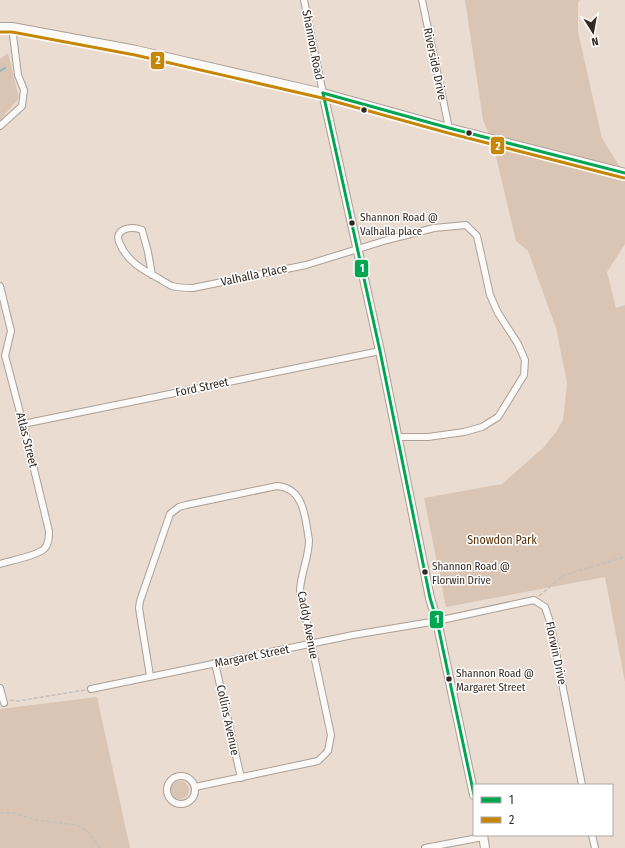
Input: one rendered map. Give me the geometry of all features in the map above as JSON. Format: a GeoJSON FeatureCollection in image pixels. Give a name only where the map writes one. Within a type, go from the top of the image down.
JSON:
{"type":"FeatureCollection","features":[{"type":"Feature","properties":{"kind":"street","name":"Shannon Road"},"geometry":{"type":"LineString","coordinates":[[304,0],[322,93],[380,351],[430,598],[437,621],[473,789]]}},
{"type":"Feature","properties":{"kind":"street","name":"Riverside Drive"},"geometry":{"type":"LineString","coordinates":[[422,0],[449,128]]}},
{"type":"Feature","properties":{"kind":"street"},"geometry":{"type":"LineString","coordinates":[[0,27],[12,27],[136,50],[322,93],[449,128],[625,173]]}},
{"type":"Feature","properties":{"kind":"street"},"geometry":{"type":"LineString","coordinates":[[0,126],[22,106],[24,90],[18,75],[12,27]]}},
{"type":"Feature","properties":{"kind":"street","name":"Valhalla Place"},"geometry":{"type":"LineString","coordinates":[[152,275],[142,230],[137,227],[125,228],[121,231],[118,238],[119,243],[126,255],[136,265],[152,275],[171,286],[193,288],[306,265],[434,228],[466,225],[477,236],[490,295],[498,314],[518,344],[525,360],[524,375],[498,417],[482,427],[464,432],[428,437],[398,437]]}},
{"type":"Feature","properties":{"kind":"street","name":"Atlas Street"},"geometry":{"type":"LineString","coordinates":[[0,286],[11,331],[3,360],[23,424],[49,531],[49,542],[44,550],[0,564]]}},
{"type":"Feature","properties":{"kind":"street","name":"Ford Street"},"geometry":{"type":"LineString","coordinates":[[23,424],[380,351]]}},
{"type":"Feature","properties":{"kind":"street","name":"Caddy Avenue"},"geometry":{"type":"LineString","coordinates":[[150,676],[138,608],[170,514],[179,507],[186,505],[270,487],[278,486],[290,489],[302,505],[309,540],[309,547],[300,590],[331,735],[328,751],[318,761],[195,787]]}},
{"type":"Feature","properties":{"kind":"street"},"geometry":{"type":"LineString","coordinates":[[437,621],[534,600]]}},
{"type":"Feature","properties":{"kind":"street","name":"Florwin Drive"},"geometry":{"type":"LineString","coordinates":[[534,600],[545,608],[550,622],[582,784]]}},
{"type":"Feature","properties":{"kind":"street","name":"Margaret Street"},"geometry":{"type":"LineString","coordinates":[[91,689],[353,635],[437,621]]}},
{"type":"Feature","properties":{"kind":"street","name":"Collins Avenue"},"geometry":{"type":"LineString","coordinates":[[215,663],[241,778]]}},
{"type":"Feature","properties":{"kind":"street"},"geometry":{"type":"LineString","coordinates":[[0,688],[3,702]]}},
{"type":"Feature","properties":{"kind":"street"},"geometry":{"type":"LineString","coordinates":[[177,776],[190,779],[195,787],[193,797],[182,804],[172,801],[167,794],[167,785],[177,776]]}},
{"type":"Feature","properties":{"kind":"street"},"geometry":{"type":"LineString","coordinates":[[425,848],[483,836],[485,848]]}},
{"type":"Feature","properties":{"kind":"street"},"geometry":{"type":"LineString","coordinates":[[592,836],[594,848]]}},
{"type":"Feature","properties":{"kind":"path"},"geometry":{"type":"LineString","coordinates":[[534,600],[564,575],[625,557]]}},
{"type":"Feature","properties":{"kind":"path"},"geometry":{"type":"LineString","coordinates":[[3,702],[18,701],[91,689]]}},
{"type":"Feature","properties":{"kind":"path"},"geometry":{"type":"LineString","coordinates":[[0,813],[13,813],[36,820],[77,825],[89,833],[100,848]]}},
{"type":"Feature","properties":{"kind":"green space","name":"Snowdon Park"},"geometry":{"type":"Polygon","coordinates":[[[465,0],[580,0],[578,3],[578,32],[602,138],[625,175],[625,244],[607,272],[616,308],[625,305],[625,682],[605,577],[446,607],[424,498],[502,484],[543,448],[556,432],[563,420],[567,383],[556,328],[528,251],[516,241],[493,144],[483,120],[465,0]]]}},
{"type":"Feature","properties":{"kind":"green space"},"geometry":{"type":"Polygon","coordinates":[[[8,53],[19,98],[0,120],[0,59],[8,53]]]}},
{"type":"Feature","properties":{"kind":"green space"},"geometry":{"type":"Polygon","coordinates":[[[97,697],[130,848],[0,848],[0,709],[97,697]]]}},
{"type":"Feature","properties":{"kind":"green space"},"geometry":{"type":"Polygon","coordinates":[[[180,781],[186,784],[189,790],[186,796],[180,799],[174,796],[171,790],[174,784],[180,781]]]}},
{"type":"Feature","properties":{"kind":"waterway"},"geometry":{"type":"LineString","coordinates":[[0,71],[5,68]]}},
{"type":"Feature","properties":{"kind":"transit line","name":"2"},"geometry":{"type":"LineString","coordinates":[[0,32],[12,32],[135,55],[322,98],[448,133],[624,178]]}},
{"type":"Feature","properties":{"kind":"transit line","name":"1"},"geometry":{"type":"LineString","coordinates":[[323,93],[380,351],[430,598],[437,621],[473,790]]}},
{"type":"Feature","properties":{"kind":"transit line","name":"1"},"geometry":{"type":"LineString","coordinates":[[323,93],[449,128],[625,173]]}},
{"type":"Feature","properties":{"kind":"place","name":"Shannon Road @ Valhalla place"},"geometry":{"type":"Point","coordinates":[352,223]}},
{"type":"Feature","properties":{"kind":"place","name":"Shannon Road @ Florwin Drive"},"geometry":{"type":"Point","coordinates":[425,572]}},
{"type":"Feature","properties":{"kind":"place","name":"Shannon Road @ Margaret Street"},"geometry":{"type":"Point","coordinates":[449,679]}}]}
